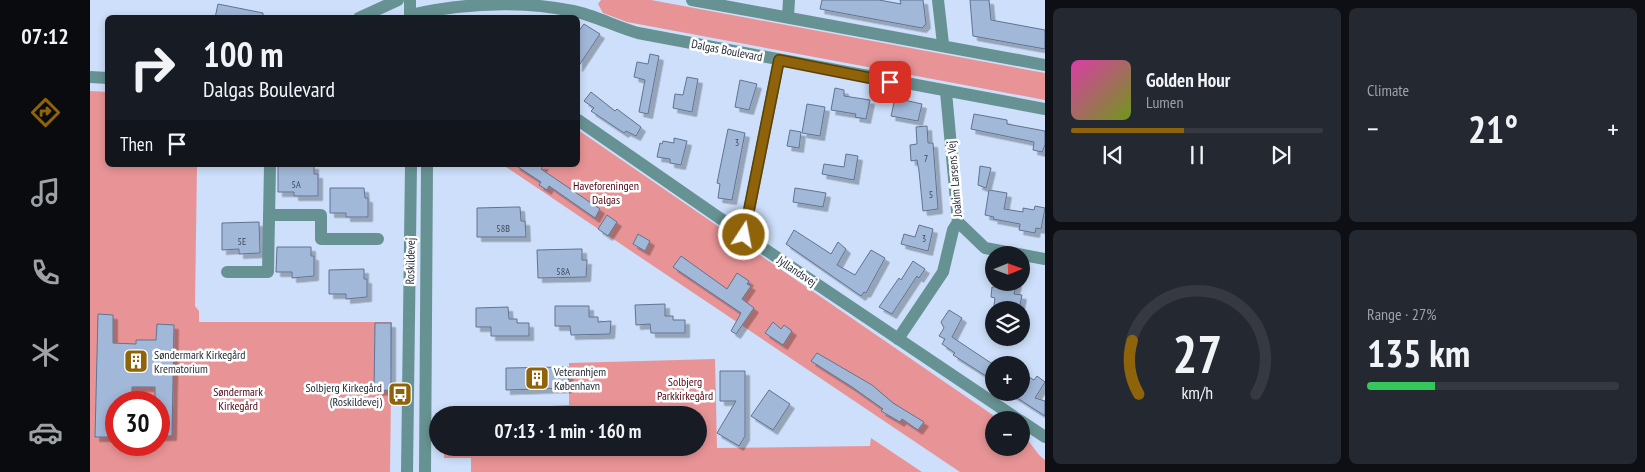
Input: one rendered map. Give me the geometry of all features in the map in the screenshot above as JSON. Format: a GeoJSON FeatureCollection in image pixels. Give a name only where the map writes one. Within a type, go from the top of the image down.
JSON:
{"type":"FeatureCollection","features":[{"type":"Feature","properties":{"kind":"street"},"geometry":{"type":"LineString","coordinates":[[366,15],[398,0]]}},
{"type":"Feature","properties":{"kind":"street"},"geometry":{"type":"LineString","coordinates":[[408,15],[410,0]]}},
{"type":"Feature","properties":{"kind":"street"},"geometry":{"type":"LineString","coordinates":[[692,0],[943,44],[1045,65]]}},
{"type":"Feature","properties":{"kind":"street"},"geometry":{"type":"LineString","coordinates":[[788,16],[789,0]]}},
{"type":"Feature","properties":{"kind":"street"},"geometry":{"type":"LineString","coordinates":[[938,0],[943,44]]}},
{"type":"Feature","properties":{"kind":"street","name":"Dalgas Boulevard"},"geometry":{"type":"LineString","coordinates":[[414,15],[430,9],[514,2],[532,4],[575,11],[638,33],[1045,109]]}},
{"type":"Feature","properties":{"kind":"street"},"geometry":{"type":"LineString","coordinates":[[744,235],[779,60]]}},
{"type":"Feature","properties":{"kind":"street"},"geometry":{"type":"LineString","coordinates":[[90,77],[105,78]]}},
{"type":"Feature","properties":{"kind":"street","name":"Joakim Larsens Vej"},"geometry":{"type":"LineString","coordinates":[[898,339],[943,272],[953,230],[958,222],[946,92]]}},
{"type":"Feature","properties":{"kind":"street","name":"Jyllandsvej"},"geometry":{"type":"LineString","coordinates":[[580,121],[744,235],[1005,411]]}},
{"type":"Feature","properties":{"kind":"street"},"geometry":{"type":"LineString","coordinates":[[227,272],[268,272],[270,167]]}},
{"type":"Feature","properties":{"kind":"street","name":"Roskildevej"},"geometry":{"type":"LineString","coordinates":[[406,472],[411,167]]}},
{"type":"Feature","properties":{"kind":"street","name":"Roskildevej"},"geometry":{"type":"LineString","coordinates":[[425,472],[427,167]]}},
{"type":"Feature","properties":{"kind":"street"},"geometry":{"type":"LineString","coordinates":[[269,215],[321,215],[321,239],[378,239]]}},
{"type":"Feature","properties":{"kind":"street"},"geometry":{"type":"LineString","coordinates":[[958,222],[985,248],[1045,259]]}},
{"type":"Feature","properties":{"kind":"street"},"geometry":{"type":"LineString","coordinates":[[409,356],[426,356]]}},
{"type":"Feature","properties":{"kind":"street","name":"Jyllandsvej"},"geometry":{"type":"LineString","coordinates":[[1030,427],[1045,437]]}},
{"type":"Feature","properties":{"kind":"green space"},"geometry":{"type":"Polygon","coordinates":[[[601,0],[651,0],[1045,73],[1045,100],[627,22],[603,13],[598,4],[601,0]]]}},
{"type":"Feature","properties":{"kind":"green space","name":"Søndermark Kirkegård"},"geometry":{"type":"Polygon","coordinates":[[[90,91],[105,92],[105,167],[197,167],[195,306],[199,311],[199,322],[392,322],[390,472],[90,472],[90,91]]]}},
{"type":"Feature","properties":{"kind":"green space","name":"Haveforeningen Dalgas"},"geometry":{"type":"Polygon","coordinates":[[[580,131],[987,411],[985,411],[985,456],[1030,456],[1030,443],[1045,460],[1045,472],[960,472],[506,167],[580,167],[580,131]]]}},
{"type":"Feature","properties":{"kind":"green space","name":"Solbjerg Parkkirkegård"},"geometry":{"type":"Polygon","coordinates":[[[715,359],[717,448],[870,446],[871,438],[922,472],[471,472],[471,458],[444,458],[444,456],[707,456],[707,406],[549,406],[569,405],[569,363],[715,359]]]}},
{"type":"Feature","properties":{"kind":"building"},"geometry":{"type":"Polygon","coordinates":[[[822,0],[879,0],[901,4],[900,0],[923,0],[926,24],[922,28],[820,9],[822,0]]]}},
{"type":"Feature","properties":{"kind":"building"},"geometry":{"type":"Polygon","coordinates":[[[970,0],[989,0],[991,20],[1045,30],[1045,49],[973,36],[970,0]]]}},
{"type":"Feature","properties":{"kind":"building"},"geometry":{"type":"Polygon","coordinates":[[[218,4],[263,13],[263,15],[216,15],[218,4]]]}},
{"type":"Feature","properties":{"kind":"building"},"geometry":{"type":"Polygon","coordinates":[[[584,24],[600,34],[580,64],[580,29],[584,24]]]}},
{"type":"Feature","properties":{"kind":"building"},"geometry":{"type":"Polygon","coordinates":[[[650,54],[659,56],[648,114],[639,112],[645,80],[634,77],[637,62],[648,64],[650,54]]]}},
{"type":"Feature","properties":{"kind":"building"},"geometry":{"type":"Polygon","coordinates":[[[687,77],[698,79],[692,112],[673,108],[675,94],[683,95],[687,77]]]}},
{"type":"Feature","properties":{"kind":"building"},"geometry":{"type":"Polygon","coordinates":[[[740,80],[757,84],[749,110],[735,107],[740,80]]]}},
{"type":"Feature","properties":{"kind":"building"},"geometry":{"type":"Polygon","coordinates":[[[835,88],[844,90],[844,96],[870,100],[866,119],[855,117],[856,114],[831,110],[835,88]]]}},
{"type":"Feature","properties":{"kind":"building"},"geometry":{"type":"Polygon","coordinates":[[[591,92],[615,111],[617,109],[641,127],[636,136],[626,131],[624,133],[591,111],[594,108],[584,101],[591,92]]]}},
{"type":"Feature","properties":{"kind":"building"},"geometry":{"type":"Polygon","coordinates":[[[895,98],[922,104],[918,121],[891,116],[895,98]]]}},
{"type":"Feature","properties":{"kind":"building"},"geometry":{"type":"Polygon","coordinates":[[[807,104],[825,107],[820,136],[802,133],[807,104]]]}},
{"type":"Feature","properties":{"kind":"building"},"geometry":{"type":"Polygon","coordinates":[[[974,114],[1007,120],[1007,124],[1045,131],[1045,145],[1042,152],[1033,150],[1034,142],[971,129],[974,114]]]}},
{"type":"Feature","properties":{"kind":"building"},"geometry":{"type":"Polygon","coordinates":[[[927,126],[928,143],[933,143],[938,209],[923,211],[917,160],[911,161],[910,145],[917,144],[916,127],[927,126]]]}},
{"type":"Feature","properties":{"kind":"building"},"geometry":{"type":"Polygon","coordinates":[[[728,129],[745,133],[732,200],[718,198],[720,184],[717,183],[728,129]]]}},
{"type":"Feature","properties":{"kind":"building"},"geometry":{"type":"Polygon","coordinates":[[[790,130],[801,132],[799,148],[787,146],[790,130]]]}},
{"type":"Feature","properties":{"kind":"building"},"geometry":{"type":"Polygon","coordinates":[[[674,138],[687,141],[681,165],[670,163],[670,159],[657,157],[660,143],[662,144],[663,141],[674,143],[674,138]]]}},
{"type":"Feature","properties":{"kind":"building"},"geometry":{"type":"Polygon","coordinates":[[[846,154],[858,156],[854,180],[822,174],[824,164],[844,167],[846,154]]]}},
{"type":"Feature","properties":{"kind":"building"},"geometry":{"type":"Polygon","coordinates":[[[980,166],[991,168],[986,188],[978,185],[980,166]]]}},
{"type":"Feature","properties":{"kind":"building"},"geometry":{"type":"Polygon","coordinates":[[[278,167],[314,167],[314,174],[318,174],[318,196],[294,196],[294,192],[278,192],[278,167]]]}},
{"type":"Feature","properties":{"kind":"building"},"geometry":{"type":"Polygon","coordinates":[[[518,167],[542,167],[541,169],[600,209],[595,218],[549,186],[547,190],[539,185],[541,182],[518,167]]]}},
{"type":"Feature","properties":{"kind":"building"},"geometry":{"type":"Polygon","coordinates":[[[330,188],[364,188],[365,198],[368,198],[368,217],[346,217],[346,213],[330,213],[330,188]]]}},
{"type":"Feature","properties":{"kind":"building"},"geometry":{"type":"Polygon","coordinates":[[[795,188],[826,193],[823,207],[793,202],[795,188]]]}},
{"type":"Feature","properties":{"kind":"building"},"geometry":{"type":"Polygon","coordinates":[[[989,190],[1007,193],[1004,209],[1023,212],[1023,208],[1034,210],[1035,206],[1045,208],[1041,229],[1036,228],[1035,233],[1019,230],[1020,224],[993,219],[994,217],[985,215],[989,190]]]}},
{"type":"Feature","properties":{"kind":"building"},"geometry":{"type":"Polygon","coordinates":[[[520,207],[521,221],[525,221],[526,237],[477,237],[477,208],[520,207]]]}},
{"type":"Feature","properties":{"kind":"building"},"geometry":{"type":"Polygon","coordinates":[[[607,215],[617,222],[608,236],[598,229],[607,215]]]}},
{"type":"Feature","properties":{"kind":"building"},"geometry":{"type":"Polygon","coordinates":[[[259,222],[260,253],[239,254],[239,249],[222,250],[222,223],[259,222]]]}},
{"type":"Feature","properties":{"kind":"building"},"geometry":{"type":"Polygon","coordinates":[[[919,225],[933,229],[928,251],[901,244],[904,234],[915,237],[919,225]]]}},
{"type":"Feature","properties":{"kind":"building"},"geometry":{"type":"Polygon","coordinates":[[[794,230],[831,254],[838,242],[846,249],[837,265],[855,275],[871,250],[885,258],[866,293],[864,292],[861,296],[786,244],[794,230]]]}},
{"type":"Feature","properties":{"kind":"building"},"geometry":{"type":"Polygon","coordinates":[[[638,234],[650,241],[645,251],[633,244],[638,234]]]}},
{"type":"Feature","properties":{"kind":"building"},"geometry":{"type":"Polygon","coordinates":[[[277,247],[311,247],[311,256],[314,256],[314,276],[292,278],[292,272],[276,272],[277,247]]]}},
{"type":"Feature","properties":{"kind":"building"},"geometry":{"type":"Polygon","coordinates":[[[582,249],[582,260],[587,260],[586,277],[538,278],[537,250],[582,249]]]}},
{"type":"Feature","properties":{"kind":"building"},"geometry":{"type":"Polygon","coordinates":[[[681,256],[727,289],[737,273],[749,281],[747,284],[751,286],[742,299],[754,308],[736,334],[731,331],[741,313],[673,267],[681,256]]]}},
{"type":"Feature","properties":{"kind":"building"},"geometry":{"type":"Polygon","coordinates":[[[913,261],[925,269],[919,278],[917,276],[892,314],[879,307],[899,278],[901,280],[913,261]]]}},
{"type":"Feature","properties":{"kind":"building"},"geometry":{"type":"Polygon","coordinates":[[[364,269],[364,279],[367,279],[367,297],[346,299],[346,294],[329,294],[329,270],[364,269]]]}},
{"type":"Feature","properties":{"kind":"building"},"geometry":{"type":"Polygon","coordinates":[[[992,291],[1015,291],[1014,294],[1022,295],[1021,301],[995,301],[995,298],[991,297],[992,291]]]}},
{"type":"Feature","properties":{"kind":"building"},"geometry":{"type":"Polygon","coordinates":[[[665,304],[665,316],[673,316],[673,320],[685,320],[685,333],[651,333],[650,324],[636,325],[635,305],[665,304]]]}},
{"type":"Feature","properties":{"kind":"building"},"geometry":{"type":"Polygon","coordinates":[[[555,306],[589,306],[589,317],[598,317],[598,322],[611,321],[610,334],[571,335],[570,326],[555,326],[555,306]]]}},
{"type":"Feature","properties":{"kind":"building"},"geometry":{"type":"Polygon","coordinates":[[[508,307],[509,319],[517,319],[517,323],[529,323],[529,336],[491,336],[491,327],[476,327],[476,308],[508,307]]]}},
{"type":"Feature","properties":{"kind":"building"},"geometry":{"type":"Polygon","coordinates":[[[949,310],[962,318],[952,337],[985,359],[985,375],[953,355],[955,353],[942,344],[945,339],[939,336],[944,328],[941,322],[949,310]]]}},
{"type":"Feature","properties":{"kind":"building","name":"Søndermark Kirkegård Krematorium"},"geometry":{"type":"Polygon","coordinates":[[[98,314],[113,315],[113,343],[136,344],[136,340],[156,340],[157,324],[174,325],[172,436],[170,436],[170,391],[155,391],[155,387],[132,387],[132,391],[105,391],[105,437],[95,437],[98,314]]]}},
{"type":"Feature","properties":{"kind":"building"},"geometry":{"type":"Polygon","coordinates":[[[773,322],[781,329],[784,325],[792,331],[783,345],[765,333],[773,322]]]}},
{"type":"Feature","properties":{"kind":"building"},"geometry":{"type":"Polygon","coordinates":[[[375,323],[391,323],[391,390],[374,391],[375,323]]]}},
{"type":"Feature","properties":{"kind":"building"},"geometry":{"type":"Polygon","coordinates":[[[817,353],[872,385],[893,403],[924,422],[918,430],[902,419],[900,422],[881,411],[883,409],[811,361],[817,353]]]}},
{"type":"Feature","properties":{"kind":"building","name":"Veteranhjem København"},"geometry":{"type":"Polygon","coordinates":[[[568,367],[569,388],[506,390],[506,368],[568,367]]]}},
{"type":"Feature","properties":{"kind":"building"},"geometry":{"type":"Polygon","coordinates":[[[720,371],[745,371],[745,436],[739,446],[717,433],[736,401],[720,401],[720,371]]]}},
{"type":"Feature","properties":{"kind":"building"},"geometry":{"type":"Polygon","coordinates":[[[1037,376],[1045,382],[1035,398],[1045,401],[1045,416],[1022,401],[1030,401],[1030,378],[1034,380],[1037,376]]]}},
{"type":"Feature","properties":{"kind":"building"},"geometry":{"type":"Polygon","coordinates":[[[769,390],[790,404],[773,430],[751,416],[769,390]]]}},
{"type":"Feature","properties":{"kind":"place","name":"Søndermark Kirkegård Krematorium"},"geometry":{"type":"Point","coordinates":[136,361]}},
{"type":"Feature","properties":{"kind":"place","name":"Veteranhjem København"},"geometry":{"type":"Point","coordinates":[537,378]}},
{"type":"Feature","properties":{"kind":"place","name":"Solbjerg Kirkegård (Roskildevej)"},"geometry":{"type":"Point","coordinates":[400,394]}},
{"type":"Feature","properties":{"kind":"route"},"geometry":{"type":"LineString","coordinates":[[744,235],[779,60],[890,82]]}}]}
